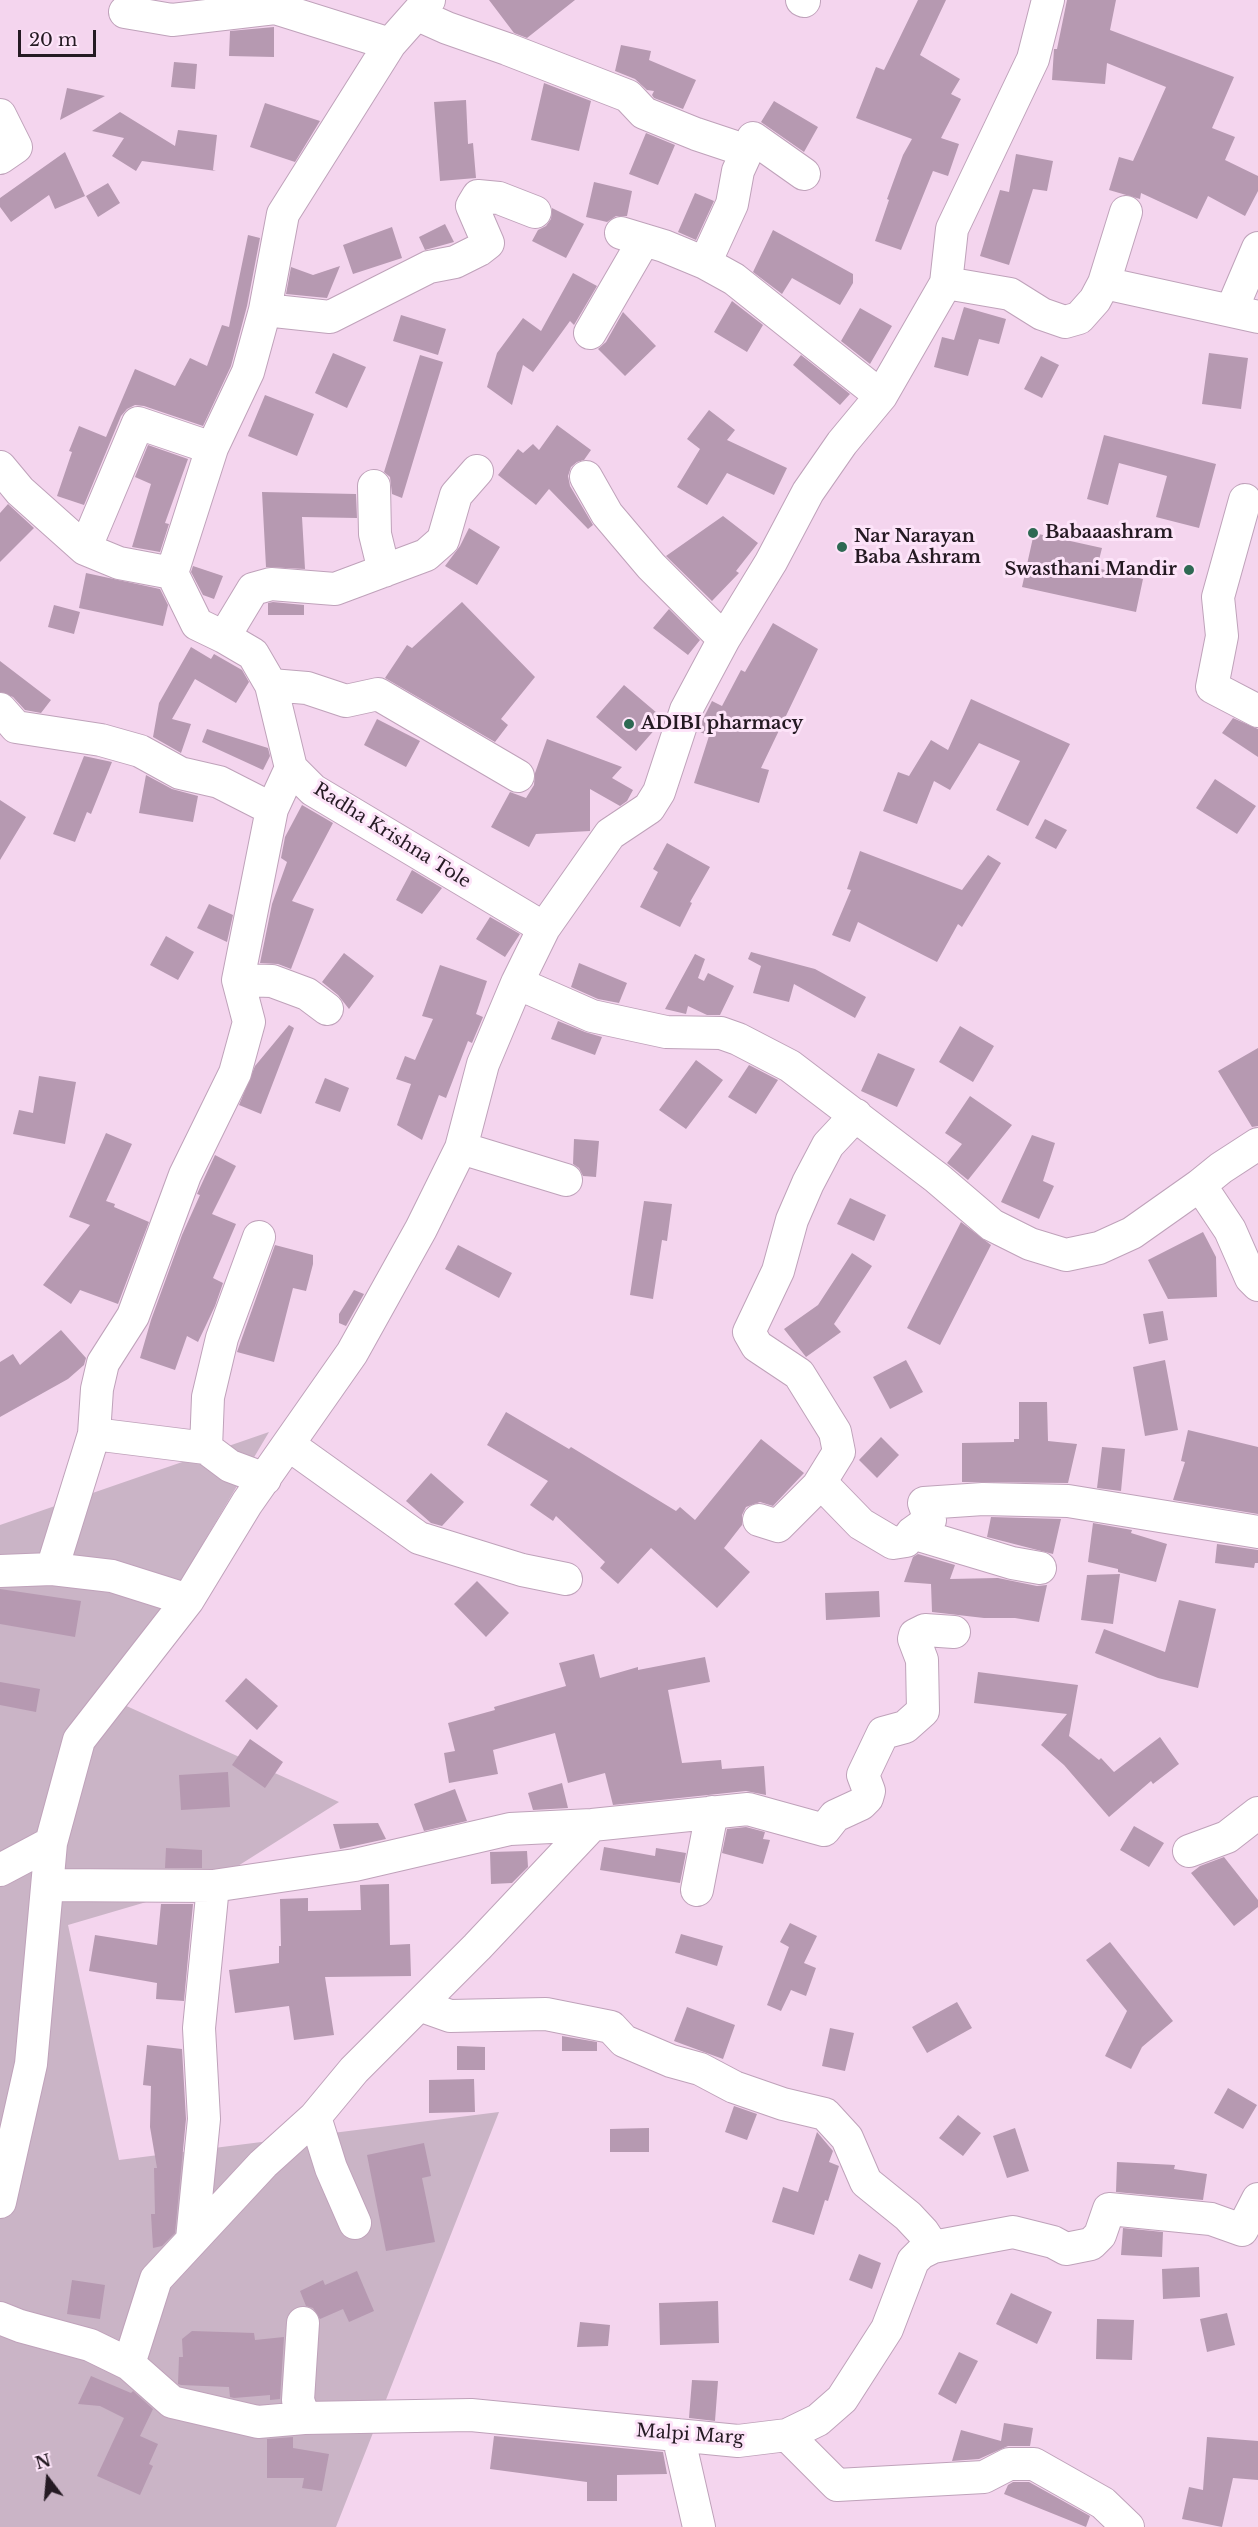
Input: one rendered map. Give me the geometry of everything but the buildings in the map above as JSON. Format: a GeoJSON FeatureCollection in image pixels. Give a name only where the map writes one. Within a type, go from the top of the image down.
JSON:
{"type":"FeatureCollection","features":[{"type":"Feature","properties":{"kind":"street"},"geometry":{"type":"LineString","coordinates":[[0,2202],[32,2064],[51,1843],[79,1740],[188,1600],[247,1503],[290,1445],[352,1353],[421,1229],[461,1148],[483,1064],[543,928],[610,834],[649,808],[654,800],[686,710],[724,639],[771,562],[808,492],[842,443],[881,396],[946,283],[952,229],[1033,59],[1048,0]]}},
{"type":"Feature","properties":{"kind":"street"},"geometry":{"type":"LineString","coordinates":[[52,1569],[94,1434],[97,1389],[104,1363],[133,1316],[185,1175],[235,1073],[249,1022],[238,980],[272,809],[291,768],[271,685],[252,654],[197,624],[172,573],[212,448],[248,372],[265,310],[283,214],[390,44],[424,7],[447,28],[628,96],[644,113],[747,151]]}},
{"type":"Feature","properties":{"kind":"street"},"geometry":{"type":"LineString","coordinates":[[125,12],[275,8],[390,44]]}},
{"type":"Feature","properties":{"kind":"street"},"geometry":{"type":"LineString","coordinates":[[0,115],[16,147],[0,158]]}},
{"type":"Feature","properties":{"kind":"street"},"geometry":{"type":"LineString","coordinates":[[705,263],[732,204],[738,171],[753,138],[804,174]]}},
{"type":"Feature","properties":{"kind":"street"},"geometry":{"type":"LineString","coordinates":[[265,310],[330,317],[429,267],[455,262],[479,250],[488,243],[472,207],[478,196],[499,198],[535,212]]}},
{"type":"Feature","properties":{"kind":"street"},"geometry":{"type":"LineString","coordinates":[[946,283],[1010,294],[1042,314],[1065,322],[1079,318],[1095,300],[1104,283],[1126,212]]}},
{"type":"Feature","properties":{"kind":"street"},"geometry":{"type":"LineString","coordinates":[[590,333],[632,237],[705,263],[734,279],[881,396]]}},
{"type":"Feature","properties":{"kind":"street"},"geometry":{"type":"LineString","coordinates":[[1104,283],[1245,313],[1258,248]]}},
{"type":"Feature","properties":{"kind":"street"},"geometry":{"type":"LineString","coordinates":[[85,549],[138,423],[212,448]]}},
{"type":"Feature","properties":{"kind":"street"},"geometry":{"type":"LineString","coordinates":[[0,466],[20,491],[85,549],[119,564],[172,573]]}},
{"type":"Feature","properties":{"kind":"street"},"geometry":{"type":"LineString","coordinates":[[224,637],[253,589],[270,584],[335,589],[426,555],[443,540],[456,495],[477,471]]}},
{"type":"Feature","properties":{"kind":"street"},"geometry":{"type":"LineString","coordinates":[[586,477],[608,514],[651,566],[724,639]]}},
{"type":"Feature","properties":{"kind":"street"},"geometry":{"type":"LineString","coordinates":[[374,486],[375,534],[384,572]]}},
{"type":"Feature","properties":{"kind":"street"},"geometry":{"type":"LineString","coordinates":[[1245,500],[1218,597],[1222,636],[1212,687],[1258,711]]}},
{"type":"Feature","properties":{"kind":"street"},"geometry":{"type":"LineString","coordinates":[[271,685],[307,687],[346,701],[378,694],[518,776]]}},
{"type":"Feature","properties":{"kind":"street"},"geometry":{"type":"LineString","coordinates":[[0,709],[16,728],[101,740],[140,751],[180,773],[219,782],[272,809]]}},
{"type":"Feature","properties":{"kind":"street","name":"Radha Krishna Tole"},"geometry":{"type":"LineString","coordinates":[[291,768],[313,790],[543,928]]}},
{"type":"Feature","properties":{"kind":"street"},"geometry":{"type":"LineString","coordinates":[[238,980],[273,981],[307,994],[327,1009]]}},
{"type":"Feature","properties":{"kind":"street"},"geometry":{"type":"LineString","coordinates":[[517,983],[592,1016],[666,1032],[721,1033],[738,1039],[790,1066],[937,1178],[992,1225],[1030,1244],[1066,1255],[1099,1248],[1132,1233],[1258,1144]]}},
{"type":"Feature","properties":{"kind":"street"},"geometry":{"type":"LineString","coordinates":[[759,1520],[777,1526],[818,1486],[839,1452],[835,1432],[799,1374],[757,1346],[749,1332],[778,1271],[792,1220],[808,1183],[828,1145],[856,1115]]}},
{"type":"Feature","properties":{"kind":"street"},"geometry":{"type":"LineString","coordinates":[[461,1148],[566,1180]]}},
{"type":"Feature","properties":{"kind":"street"},"geometry":{"type":"LineString","coordinates":[[1200,1185],[1230,1230],[1251,1278],[1258,1285]]}},
{"type":"Feature","properties":{"kind":"street"},"geometry":{"type":"LineString","coordinates":[[206,1448],[208,1396],[222,1338],[260,1237]]}},
{"type":"Feature","properties":{"kind":"street"},"geometry":{"type":"LineString","coordinates":[[94,1434],[206,1448],[230,1466],[265,1479]]}},
{"type":"Feature","properties":{"kind":"street"},"geometry":{"type":"LineString","coordinates":[[290,1445],[419,1538],[522,1570],[566,1579]]}},
{"type":"Feature","properties":{"kind":"street"},"geometry":{"type":"LineString","coordinates":[[818,1486],[826,1488],[861,1524],[893,1543],[906,1541],[912,1533],[930,1520],[924,1503],[983,1499],[1068,1501],[1258,1532]]}},
{"type":"Feature","properties":{"kind":"street"},"geometry":{"type":"LineString","coordinates":[[912,1533],[1012,1563],[1040,1568]]}},
{"type":"Feature","properties":{"kind":"street"},"geometry":{"type":"LineString","coordinates":[[0,1571],[52,1569],[112,1576],[188,1600]]}},
{"type":"Feature","properties":{"kind":"street"},"geometry":{"type":"LineString","coordinates":[[48,1885],[213,1886],[355,1865],[510,1829],[592,1825],[748,1809],[824,1830],[835,1816],[861,1803],[869,1791],[863,1778],[864,1772],[880,1737],[888,1731],[905,1727],[923,1711],[922,1660],[914,1639],[915,1635],[925,1630],[954,1632]]}},
{"type":"Feature","properties":{"kind":"street"},"geometry":{"type":"LineString","coordinates":[[697,1890],[712,1812]]}},
{"type":"Feature","properties":{"kind":"street"},"geometry":{"type":"LineString","coordinates":[[1189,1851],[1227,1837],[1258,1813]]}},
{"type":"Feature","properties":{"kind":"street"},"geometry":{"type":"LineString","coordinates":[[129,2364],[156,2278],[263,2164],[315,2117],[354,2070],[419,2006],[592,1825]]}},
{"type":"Feature","properties":{"kind":"street"},"geometry":{"type":"LineString","coordinates":[[0,1870],[51,1843]]}},
{"type":"Feature","properties":{"kind":"street"},"geometry":{"type":"LineString","coordinates":[[192,2239],[204,2119],[199,2028],[213,1886]]}},
{"type":"Feature","properties":{"kind":"street"},"geometry":{"type":"LineString","coordinates":[[419,2006],[450,2016],[546,2014],[611,2027],[624,2042],[671,2061],[700,2069],[734,2087],[783,2104],[825,2114],[847,2138],[866,2182],[908,2216],[933,2247],[1013,2232],[1053,2242],[1066,2249],[1091,2244],[1100,2235],[1109,2209],[1211,2219],[1242,2230],[1258,2199]]}},
{"type":"Feature","properties":{"kind":"street"},"geometry":{"type":"LineString","coordinates":[[315,2117],[331,2168],[355,2223]]}},
{"type":"Feature","properties":{"kind":"street","name":"Malpi Marg"},"geometry":{"type":"LineString","coordinates":[[0,2318],[20,2326],[90,2345],[129,2364],[172,2402],[258,2422],[304,2418],[471,2415],[738,2441],[787,2435],[818,2420],[842,2399],[887,2329],[913,2261],[921,2253],[933,2247]]}},
{"type":"Feature","properties":{"kind":"street"},"geometry":{"type":"LineString","coordinates":[[303,2323],[298,2400],[304,2418]]}},
{"type":"Feature","properties":{"kind":"street"},"geometry":{"type":"LineString","coordinates":[[678,2435],[699,2527]]}},
{"type":"Feature","properties":{"kind":"street"},"geometry":{"type":"LineString","coordinates":[[787,2435],[837,2485],[984,2477],[1009,2464],[1034,2464],[1103,2504],[1128,2527]]}},
{"type":"Feature","properties":{"kind":"shaded area"},"geometry":{"type":"Polygon","coordinates":[[[269,1432],[111,1699],[339,1802],[211,1883],[68,1925],[119,2160],[499,2112],[336,2527],[0,2527],[0,1525],[269,1432]]]}},
{"type":"Feature","properties":{"kind":"place","name":"Babaaashram"},"geometry":{"type":"Point","coordinates":[1033,533]}},
{"type":"Feature","properties":{"kind":"place","name":"Nar Narayan Baba Ashram"},"geometry":{"type":"Point","coordinates":[842,547]}},
{"type":"Feature","properties":{"kind":"place","name":"Swasthani Mandir"},"geometry":{"type":"Point","coordinates":[1189,570]}},
{"type":"Feature","properties":{"kind":"place","name":"ADIBI pharmacy"},"geometry":{"type":"Point","coordinates":[629,724]}}]}
